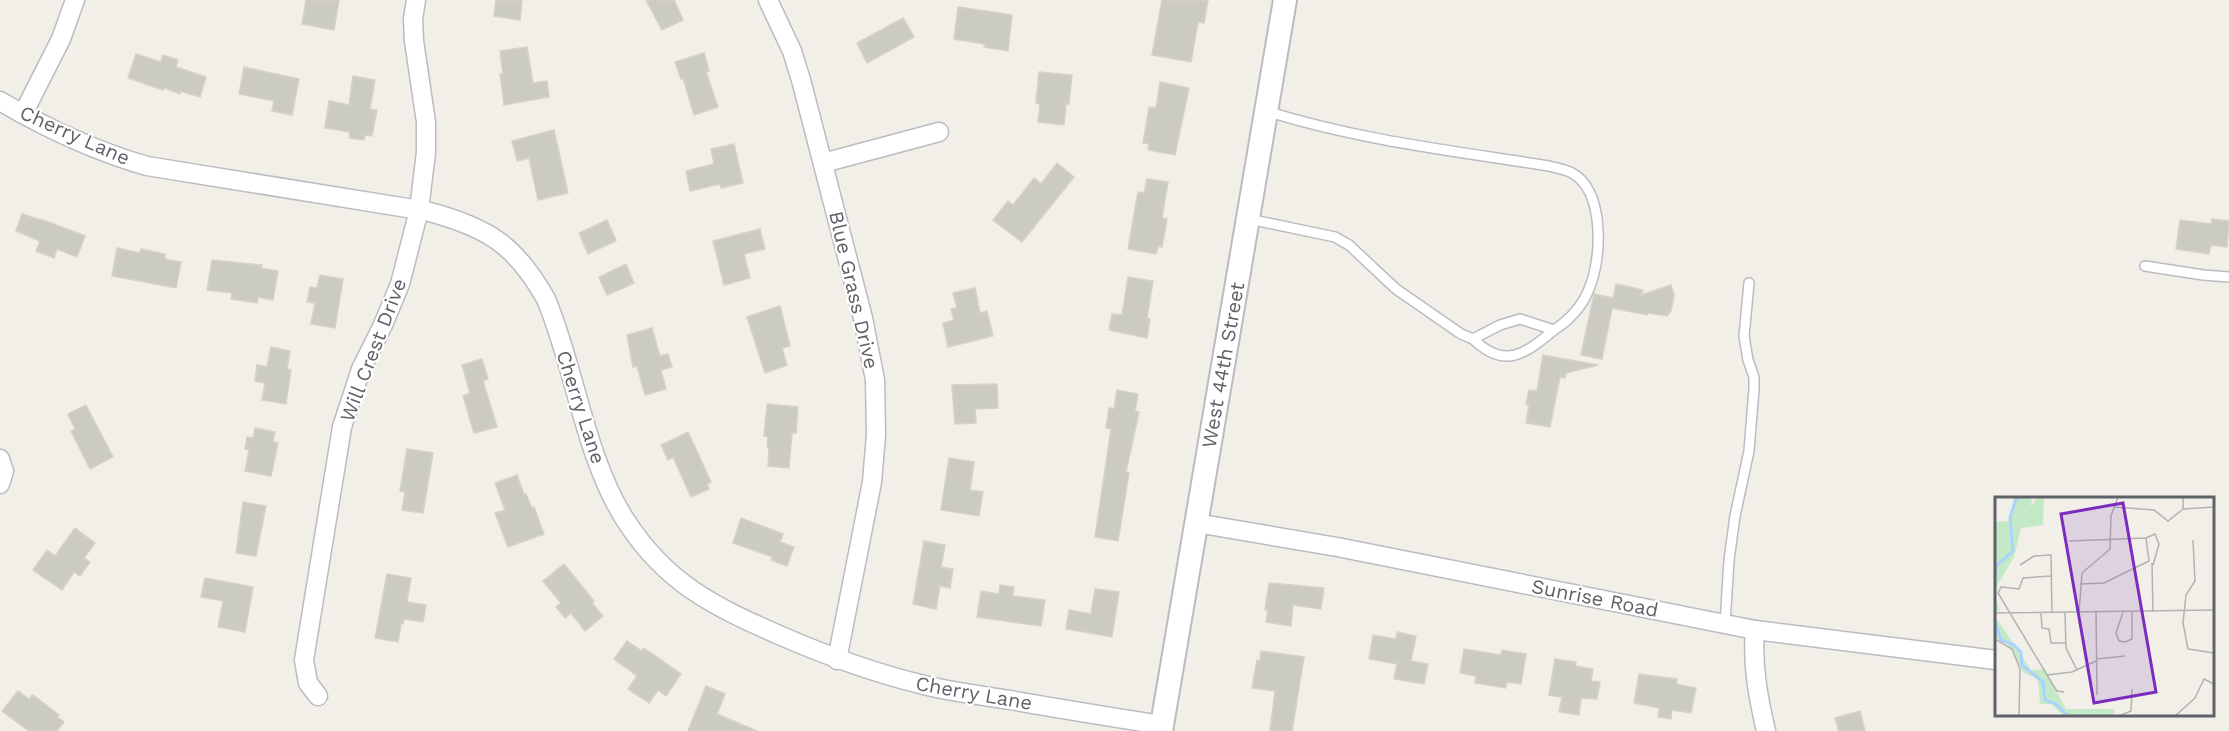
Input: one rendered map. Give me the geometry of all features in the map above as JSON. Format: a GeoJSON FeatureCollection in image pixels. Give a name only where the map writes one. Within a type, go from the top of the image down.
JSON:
{"type":"FeatureCollection","features":[{"type":"Feature","properties":{"kind":"street"},"geometry":{"type":"LineString","coordinates":[[23,114],[61,39],[75,0]]}},
{"type":"Feature","properties":{"kind":"street","name":"Will Crest Drive"},"geometry":{"type":"LineString","coordinates":[[318,696],[308,683],[304,660],[342,427],[361,369],[400,284],[419,210],[426,152],[426,122],[414,40],[413,20],[416,0]]}},
{"type":"Feature","properties":{"kind":"street","name":"Blue Grass Drive"},"geometry":{"type":"LineString","coordinates":[[768,0],[792,51],[823,163],[870,349],[877,411],[872,482],[837,660]]}},
{"type":"Feature","properties":{"kind":"street","name":"West 44th Street"},"geometry":{"type":"LineString","coordinates":[[1162,728],[1285,0]]}},
{"type":"Feature","properties":{"kind":"street","name":"Cherry Lane"},"geometry":{"type":"LineString","coordinates":[[0,100],[23,114],[87,145],[147,166],[419,210],[458,220],[486,232],[512,252],[533,276],[549,305],[610,493],[626,521],[655,559],[678,580],[710,603],[837,660],[933,687],[1162,728]]}},
{"type":"Feature","properties":{"kind":"street"},"geometry":{"type":"LineString","coordinates":[[823,163],[939,132]]}},
{"type":"Feature","properties":{"kind":"street"},"geometry":{"type":"LineString","coordinates":[[0,459],[4,471],[0,484]]}},
{"type":"Feature","properties":{"kind":"street","name":"Sunrise Road"},"geometry":{"type":"LineString","coordinates":[[1196,523],[1337,547],[1755,630],[1995,660]]}},
{"type":"Feature","properties":{"kind":"street"},"geometry":{"type":"LineString","coordinates":[[1755,630],[1753,652],[1758,696],[1766,731]]}},
{"type":"Feature","properties":{"kind":"lane"},"geometry":{"type":"LineString","coordinates":[[1248,219],[1335,237],[1350,245],[1396,289],[1452,328],[1473,339],[1482,348],[1503,357],[1518,356],[1571,319],[1589,289],[1598,257],[1598,229],[1593,199],[1583,183],[1572,173],[1550,166],[1376,139],[1317,126],[1266,111]]}},
{"type":"Feature","properties":{"kind":"lane"},"geometry":{"type":"LineString","coordinates":[[2145,266],[2229,277]]}},
{"type":"Feature","properties":{"kind":"lane"},"geometry":{"type":"LineString","coordinates":[[1725,624],[1729,560],[1749,451],[1755,389],[1744,336],[1749,283]]}},
{"type":"Feature","properties":{"kind":"lane"},"geometry":{"type":"LineString","coordinates":[[1473,339],[1500,325],[1520,320],[1554,330]]}},
{"type":"Feature","properties":{"kind":"building"},"geometry":{"type":"Polygon","coordinates":[[[306,0],[339,0],[334,30],[302,24],[306,0]]]}},
{"type":"Feature","properties":{"kind":"building"},"geometry":{"type":"Polygon","coordinates":[[[496,0],[522,0],[520,20],[494,16],[496,0]]]}},
{"type":"Feature","properties":{"kind":"building"},"geometry":{"type":"Polygon","coordinates":[[[646,0],[674,0],[683,20],[662,30],[646,0]]]}},
{"type":"Feature","properties":{"kind":"building"},"geometry":{"type":"Polygon","coordinates":[[[1162,0],[1208,0],[1204,23],[1198,22],[1191,62],[1152,55],[1162,0]]]}},
{"type":"Feature","properties":{"kind":"building"},"geometry":{"type":"Polygon","coordinates":[[[958,7],[1012,15],[1008,51],[984,47],[985,44],[954,39],[958,7]]]}},
{"type":"Feature","properties":{"kind":"building"},"geometry":{"type":"Polygon","coordinates":[[[903,18],[914,37],[867,63],[857,43],[903,18]]]}},
{"type":"Feature","properties":{"kind":"building"},"geometry":{"type":"Polygon","coordinates":[[[527,47],[533,83],[547,81],[549,97],[504,105],[500,51],[527,47]]]}},
{"type":"Feature","properties":{"kind":"building"},"geometry":{"type":"Polygon","coordinates":[[[704,53],[709,71],[706,72],[718,107],[694,115],[683,78],[681,79],[675,62],[704,53]]]}},
{"type":"Feature","properties":{"kind":"building"},"geometry":{"type":"Polygon","coordinates":[[[136,54],[161,62],[163,55],[178,60],[176,67],[206,77],[200,97],[180,91],[180,94],[164,88],[163,90],[128,78],[136,54]]]}},
{"type":"Feature","properties":{"kind":"building"},"geometry":{"type":"Polygon","coordinates":[[[244,67],[299,79],[292,115],[272,111],[274,101],[239,94],[244,67]]]}},
{"type":"Feature","properties":{"kind":"building"},"geometry":{"type":"Polygon","coordinates":[[[1039,72],[1072,75],[1064,125],[1038,122],[1040,104],[1036,103],[1039,72]]]}},
{"type":"Feature","properties":{"kind":"building"},"geometry":{"type":"Polygon","coordinates":[[[353,76],[375,80],[370,109],[377,110],[372,136],[365,135],[364,140],[349,138],[350,132],[325,128],[329,101],[349,105],[353,76]]]}},
{"type":"Feature","properties":{"kind":"building"},"geometry":{"type":"Polygon","coordinates":[[[1160,82],[1189,88],[1175,155],[1148,150],[1149,144],[1143,143],[1149,107],[1156,108],[1160,82]]]}},
{"type":"Feature","properties":{"kind":"building"},"geometry":{"type":"Polygon","coordinates":[[[554,130],[568,193],[538,200],[529,158],[517,161],[512,141],[554,130]]]}},
{"type":"Feature","properties":{"kind":"building"},"geometry":{"type":"Polygon","coordinates":[[[734,144],[743,183],[721,188],[720,184],[690,191],[686,171],[714,164],[711,149],[734,144]]]}},
{"type":"Feature","properties":{"kind":"building"},"geometry":{"type":"Polygon","coordinates":[[[1057,163],[1074,177],[1022,242],[993,220],[1008,201],[1013,205],[1034,178],[1041,184],[1057,163]]]}},
{"type":"Feature","properties":{"kind":"building"},"geometry":{"type":"Polygon","coordinates":[[[1147,179],[1168,182],[1162,218],[1167,219],[1162,247],[1158,246],[1156,254],[1128,249],[1138,192],[1144,193],[1147,179]]]}},
{"type":"Feature","properties":{"kind":"building"},"geometry":{"type":"Polygon","coordinates":[[[22,214],[85,236],[77,257],[57,249],[54,258],[36,251],[40,241],[16,231],[22,214]]]}},
{"type":"Feature","properties":{"kind":"building"},"geometry":{"type":"Polygon","coordinates":[[[2212,219],[2229,221],[2227,247],[2211,245],[2209,254],[2176,249],[2180,220],[2211,224],[2212,219]]]}},
{"type":"Feature","properties":{"kind":"building"},"geometry":{"type":"Polygon","coordinates":[[[607,220],[616,241],[588,254],[579,233],[607,220]]]}},
{"type":"Feature","properties":{"kind":"building"},"geometry":{"type":"Polygon","coordinates":[[[760,229],[765,249],[744,254],[750,278],[724,285],[713,241],[760,229]]]}},
{"type":"Feature","properties":{"kind":"building"},"geometry":{"type":"Polygon","coordinates":[[[117,248],[140,253],[141,249],[165,254],[165,259],[181,262],[176,288],[112,276],[117,248]]]}},
{"type":"Feature","properties":{"kind":"building"},"geometry":{"type":"Polygon","coordinates":[[[212,260],[262,265],[261,268],[278,271],[273,300],[258,297],[257,303],[231,299],[232,293],[207,290],[212,260]]]}},
{"type":"Feature","properties":{"kind":"building"},"geometry":{"type":"Polygon","coordinates":[[[626,264],[634,283],[607,295],[599,277],[626,264]]]}},
{"type":"Feature","properties":{"kind":"building"},"geometry":{"type":"Polygon","coordinates":[[[320,275],[343,279],[335,328],[311,324],[315,303],[307,302],[310,287],[317,288],[320,275]]]}},
{"type":"Feature","properties":{"kind":"building"},"geometry":{"type":"Polygon","coordinates":[[[1128,277],[1153,281],[1147,318],[1150,319],[1147,338],[1109,330],[1112,314],[1122,315],[1128,277]]]}},
{"type":"Feature","properties":{"kind":"building"},"geometry":{"type":"Polygon","coordinates":[[[1616,284],[1643,290],[1641,295],[1671,285],[1674,295],[1671,311],[1667,316],[1648,313],[1647,315],[1612,308],[1602,359],[1581,355],[1594,294],[1613,298],[1616,284]]]}},
{"type":"Feature","properties":{"kind":"building"},"geometry":{"type":"Polygon","coordinates":[[[975,288],[980,313],[987,311],[993,336],[948,347],[943,323],[954,320],[951,309],[957,308],[953,293],[975,288]]]}},
{"type":"Feature","properties":{"kind":"building"},"geometry":{"type":"Polygon","coordinates":[[[780,306],[790,346],[782,348],[787,365],[765,373],[747,317],[780,306]]]}},
{"type":"Feature","properties":{"kind":"building"},"geometry":{"type":"Polygon","coordinates":[[[652,328],[660,356],[668,354],[672,367],[661,370],[666,389],[645,395],[637,366],[633,367],[627,335],[652,328]]]}},
{"type":"Feature","properties":{"kind":"building"},"geometry":{"type":"Polygon","coordinates":[[[271,347],[290,351],[287,369],[291,370],[286,404],[262,400],[265,383],[255,381],[257,365],[267,367],[271,347]]]}},
{"type":"Feature","properties":{"kind":"building"},"geometry":{"type":"Polygon","coordinates":[[[1543,355],[1598,365],[1566,373],[1565,378],[1560,377],[1550,427],[1526,423],[1529,390],[1537,391],[1543,355]]]}},
{"type":"Feature","properties":{"kind":"building"},"geometry":{"type":"Polygon","coordinates":[[[482,359],[488,379],[483,381],[497,427],[474,433],[463,396],[470,393],[462,365],[482,359]]]}},
{"type":"Feature","properties":{"kind":"building"},"geometry":{"type":"Polygon","coordinates":[[[997,384],[998,408],[975,409],[976,423],[955,424],[952,385],[997,384]]]}},
{"type":"Feature","properties":{"kind":"building"},"geometry":{"type":"Polygon","coordinates":[[[1117,390],[1138,394],[1135,411],[1139,412],[1126,472],[1129,473],[1118,541],[1095,537],[1111,429],[1106,428],[1109,408],[1114,409],[1117,390]]]}},
{"type":"Feature","properties":{"kind":"building"},"geometry":{"type":"Polygon","coordinates":[[[767,404],[798,407],[796,433],[792,433],[789,468],[768,466],[768,437],[764,436],[767,404]]]}},
{"type":"Feature","properties":{"kind":"building"},"geometry":{"type":"Polygon","coordinates":[[[86,405],[113,457],[90,469],[71,431],[75,429],[68,414],[86,405]]]}},
{"type":"Feature","properties":{"kind":"building"},"geometry":{"type":"Polygon","coordinates":[[[255,428],[275,432],[273,442],[278,443],[271,476],[245,471],[249,450],[245,449],[247,437],[253,438],[255,428]]]}},
{"type":"Feature","properties":{"kind":"building"},"geometry":{"type":"Polygon","coordinates":[[[688,432],[711,482],[707,484],[709,489],[691,497],[673,457],[668,460],[661,445],[688,432]]]}},
{"type":"Feature","properties":{"kind":"building"},"geometry":{"type":"Polygon","coordinates":[[[407,449],[433,453],[423,513],[402,510],[405,492],[400,491],[407,449]]]}},
{"type":"Feature","properties":{"kind":"building"},"geometry":{"type":"Polygon","coordinates":[[[949,458],[974,462],[970,490],[983,492],[979,516],[941,510],[949,458]]]}},
{"type":"Feature","properties":{"kind":"building"},"geometry":{"type":"Polygon","coordinates":[[[517,475],[524,494],[532,508],[534,507],[544,534],[508,547],[495,513],[505,510],[495,483],[517,475]]]}},
{"type":"Feature","properties":{"kind":"building"},"geometry":{"type":"Polygon","coordinates":[[[243,502],[266,506],[256,556],[236,553],[243,502]]]}},
{"type":"Feature","properties":{"kind":"building"},"geometry":{"type":"Polygon","coordinates":[[[741,518],[783,534],[780,542],[794,547],[787,566],[771,560],[773,557],[733,543],[741,518]]]}},
{"type":"Feature","properties":{"kind":"building"},"geometry":{"type":"Polygon","coordinates":[[[75,528],[95,543],[84,558],[90,562],[80,576],[74,572],[62,590],[33,570],[47,550],[55,556],[75,528]]]}},
{"type":"Feature","properties":{"kind":"building"},"geometry":{"type":"Polygon","coordinates":[[[924,541],[945,545],[941,567],[953,569],[950,588],[940,586],[936,609],[913,604],[924,541]]]}},
{"type":"Feature","properties":{"kind":"building"},"geometry":{"type":"Polygon","coordinates":[[[564,564],[594,601],[592,603],[603,616],[585,631],[571,613],[565,618],[556,607],[561,603],[543,581],[564,564]]]}},
{"type":"Feature","properties":{"kind":"building"},"geometry":{"type":"Polygon","coordinates":[[[387,574],[411,578],[407,602],[426,605],[423,622],[404,619],[398,642],[375,638],[387,574]]]}},
{"type":"Feature","properties":{"kind":"building"},"geometry":{"type":"Polygon","coordinates":[[[205,578],[253,587],[245,632],[218,627],[223,601],[201,597],[205,578]]]}},
{"type":"Feature","properties":{"kind":"building"},"geometry":{"type":"Polygon","coordinates":[[[1269,583],[1324,588],[1321,609],[1293,605],[1291,626],[1266,622],[1268,610],[1265,610],[1269,583]]]}},
{"type":"Feature","properties":{"kind":"building"},"geometry":{"type":"Polygon","coordinates":[[[1000,585],[1014,587],[1013,596],[1045,600],[1041,626],[977,617],[981,591],[999,594],[1000,585]]]}},
{"type":"Feature","properties":{"kind":"building"},"geometry":{"type":"Polygon","coordinates":[[[1095,589],[1119,592],[1112,637],[1066,629],[1069,610],[1091,614],[1095,589]]]}},
{"type":"Feature","properties":{"kind":"building"},"geometry":{"type":"Polygon","coordinates":[[[1397,632],[1416,636],[1411,661],[1428,664],[1424,684],[1394,679],[1397,664],[1369,659],[1373,635],[1396,639],[1397,632]]]}},
{"type":"Feature","properties":{"kind":"building"},"geometry":{"type":"Polygon","coordinates":[[[627,641],[642,651],[644,648],[681,674],[666,696],[658,690],[649,703],[628,689],[637,676],[614,659],[627,641]]]}},
{"type":"Feature","properties":{"kind":"building"},"geometry":{"type":"Polygon","coordinates":[[[1464,649],[1501,655],[1502,650],[1526,654],[1521,684],[1507,682],[1506,688],[1475,683],[1476,676],[1460,673],[1464,649]]]}},
{"type":"Feature","properties":{"kind":"building"},"geometry":{"type":"Polygon","coordinates":[[[1261,651],[1304,657],[1292,731],[1270,731],[1275,691],[1252,688],[1261,651]]]}},
{"type":"Feature","properties":{"kind":"building"},"geometry":{"type":"Polygon","coordinates":[[[1555,659],[1576,662],[1575,666],[1593,669],[1591,681],[1600,682],[1597,699],[1581,698],[1579,715],[1559,712],[1562,697],[1549,695],[1555,659]]]}},
{"type":"Feature","properties":{"kind":"building"},"geometry":{"type":"Polygon","coordinates":[[[1639,674],[1677,679],[1676,684],[1696,688],[1691,713],[1672,710],[1671,719],[1658,717],[1659,708],[1634,703],[1639,674]]]}},
{"type":"Feature","properties":{"kind":"building"},"geometry":{"type":"Polygon","coordinates":[[[706,686],[725,694],[717,714],[757,731],[688,731],[706,686]]]}},
{"type":"Feature","properties":{"kind":"building"},"geometry":{"type":"Polygon","coordinates":[[[18,691],[29,699],[33,695],[59,715],[57,717],[64,722],[57,731],[29,731],[2,711],[18,691]]]}},
{"type":"Feature","properties":{"kind":"building"},"geometry":{"type":"Polygon","coordinates":[[[1860,711],[1865,731],[1839,731],[1835,718],[1860,711]]]}}]}
